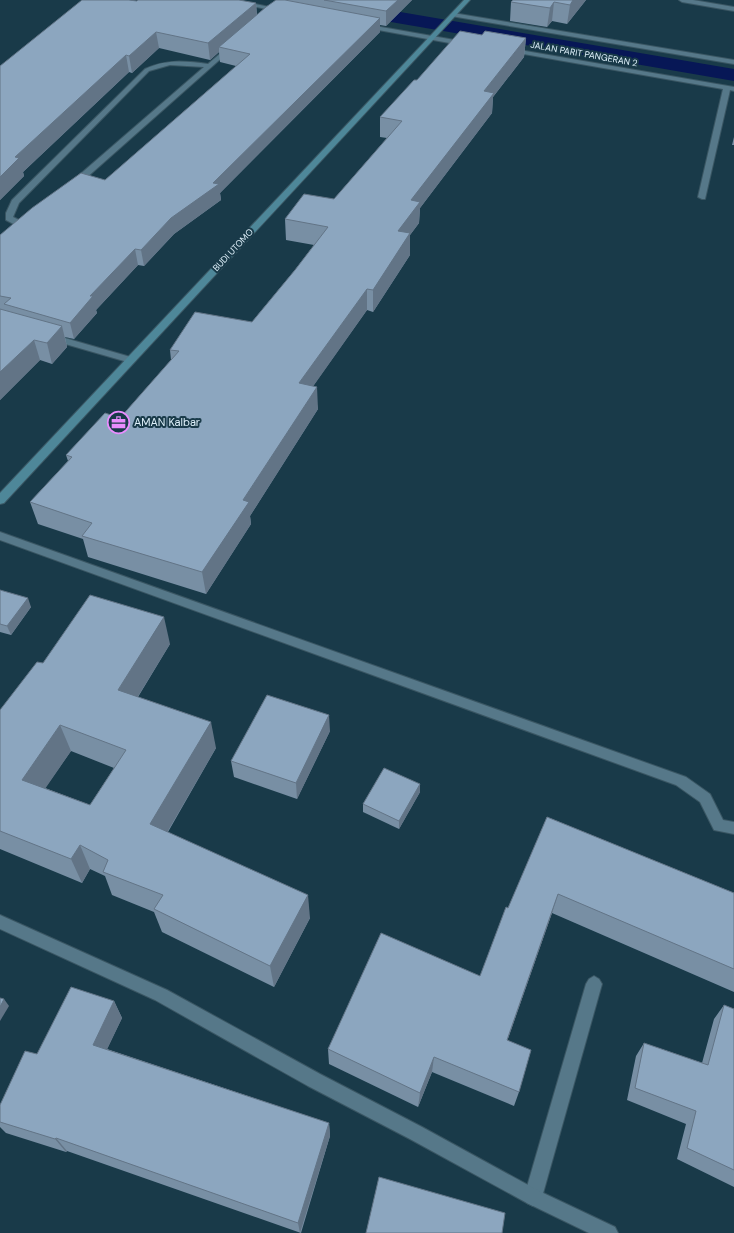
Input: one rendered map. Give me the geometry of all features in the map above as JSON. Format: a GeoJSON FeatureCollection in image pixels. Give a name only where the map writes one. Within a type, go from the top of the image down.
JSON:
{"type":"FeatureCollection","features":[{"type":"Feature","properties":{"kind":"street"},"geometry":{"type":"LineString","coordinates":[[226,0],[272,12],[291,12]]}},
{"type":"Feature","properties":{"kind":"street","name":"BUDI UTOMO"},"geometry":{"type":"LineString","coordinates":[[0,500],[467,0]]}},
{"type":"Feature","properties":{"kind":"street"},"geometry":{"type":"LineString","coordinates":[[682,0],[734,9]]}},
{"type":"Feature","properties":{"kind":"street"},"geometry":{"type":"LineString","coordinates":[[453,15],[734,62]]}},
{"type":"Feature","properties":{"kind":"street"},"geometry":{"type":"LineString","coordinates":[[361,25],[433,35],[470,44]]}},
{"type":"Feature","properties":{"kind":"street"},"geometry":{"type":"LineString","coordinates":[[67,191],[240,40]]}},
{"type":"Feature","properties":{"kind":"street","name":"JALAN PARIT PANGERAN 2"},"geometry":{"type":"LineString","coordinates":[[501,49],[731,89]]}},
{"type":"Feature","properties":{"kind":"street"},"geometry":{"type":"LineString","coordinates":[[26,227],[10,218],[10,213],[15,202],[147,70],[156,65],[172,63],[210,66]]}},
{"type":"Feature","properties":{"kind":"street"},"geometry":{"type":"LineString","coordinates":[[702,197],[731,89]]}},
{"type":"Feature","properties":{"kind":"street"},"geometry":{"type":"LineString","coordinates":[[38,334],[131,360]]}},
{"type":"Feature","properties":{"kind":"street"},"geometry":{"type":"LineString","coordinates":[[0,536],[681,781],[705,798],[719,826],[734,828]]}},
{"type":"Feature","properties":{"kind":"street"},"geometry":{"type":"LineString","coordinates":[[0,922],[161,995],[314,1080],[416,1133],[533,1197],[609,1233]]}},
{"type":"Feature","properties":{"kind":"street"},"geometry":{"type":"LineString","coordinates":[[533,1197],[594,984]]}},
{"type":"Feature","properties":{"kind":"building"},"geometry":{"type":"Polygon","coordinates":[[[82,0],[239,0],[256,3],[208,43],[156,32],[129,56],[126,55],[15,157],[19,158],[0,177],[0,66],[82,0]]]}},
{"type":"Feature","properties":{"kind":"building"},"geometry":{"type":"Polygon","coordinates":[[[276,0],[285,0],[380,18],[213,183],[219,184],[171,218],[141,250],[135,249],[90,296],[93,296],[70,323],[4,304],[11,298],[0,296],[0,235],[32,208],[81,173],[105,180],[250,54],[219,47],[276,0]]]}},
{"type":"Feature","properties":{"kind":"building"},"geometry":{"type":"Polygon","coordinates":[[[324,0],[398,0],[386,11],[324,0]]]}},
{"type":"Feature","properties":{"kind":"building"},"geometry":{"type":"Polygon","coordinates":[[[513,0],[573,0],[570,5],[554,2],[550,8],[511,2],[513,0]]]}},
{"type":"Feature","properties":{"kind":"building"},"geometry":{"type":"Polygon","coordinates":[[[460,31],[482,35],[485,31],[526,38],[484,91],[494,93],[411,200],[420,202],[398,231],[410,233],[373,290],[367,289],[299,383],[317,387],[243,500],[249,502],[202,572],[82,536],[92,523],[30,502],[72,457],[66,455],[105,413],[120,418],[179,351],[170,350],[195,312],[252,322],[328,227],[285,219],[304,194],[334,199],[402,121],[380,117],[414,80],[417,80],[460,31]]]}},
{"type":"Feature","properties":{"kind":"building"},"geometry":{"type":"Polygon","coordinates":[[[0,309],[62,326],[47,343],[34,340],[0,372],[0,309]]]}},
{"type":"Feature","properties":{"kind":"building"},"geometry":{"type":"Polygon","coordinates":[[[0,590],[28,598],[7,626],[0,624],[0,590]]]}},
{"type":"Feature","properties":{"kind":"building"},"geometry":{"type":"Polygon","coordinates":[[[90,595],[164,617],[118,690],[211,722],[150,824],[308,895],[270,966],[154,909],[163,895],[103,872],[108,860],[80,845],[71,859],[0,831],[0,710],[37,662],[43,663],[90,595]],[[60,725],[22,780],[90,805],[126,750],[60,725]]]}},
{"type":"Feature","properties":{"kind":"building"},"geometry":{"type":"Polygon","coordinates":[[[267,695],[329,715],[296,783],[231,761],[267,695]]]}},
{"type":"Feature","properties":{"kind":"building"},"geometry":{"type":"Polygon","coordinates":[[[384,768],[420,784],[399,821],[363,804],[384,768]]]}},
{"type":"Feature","properties":{"kind":"building"},"geometry":{"type":"Polygon","coordinates":[[[547,817],[734,893],[734,969],[558,894],[507,1040],[531,1050],[519,1092],[434,1057],[420,1093],[328,1049],[381,933],[480,976],[506,907],[508,908],[547,817]]]}},
{"type":"Feature","properties":{"kind":"building"},"geometry":{"type":"Polygon","coordinates":[[[71,987],[114,1001],[93,1045],[329,1123],[298,1223],[56,1138],[55,1139],[0,1122],[0,1105],[25,1051],[37,1054],[71,987]]]}},
{"type":"Feature","properties":{"kind":"building"},"geometry":{"type":"Polygon","coordinates":[[[0,998],[4,999],[0,1007],[0,998]]]}},
{"type":"Feature","properties":{"kind":"building"},"geometry":{"type":"Polygon","coordinates":[[[724,1005],[734,1009],[734,1170],[687,1148],[696,1111],[635,1088],[644,1043],[708,1065],[724,1005]]]}},
{"type":"Feature","properties":{"kind":"building"},"geometry":{"type":"Polygon","coordinates":[[[379,1177],[505,1213],[502,1233],[366,1233],[379,1177]]]}},
{"type":"Feature","properties":{"kind":"waterway"},"geometry":{"type":"LineString","coordinates":[[298,0],[734,75]]}},
{"type":"Feature","properties":{"kind":"place","name":"AMAN Kalbar"},"geometry":{"type":"Point","coordinates":[119,422]}}]}
